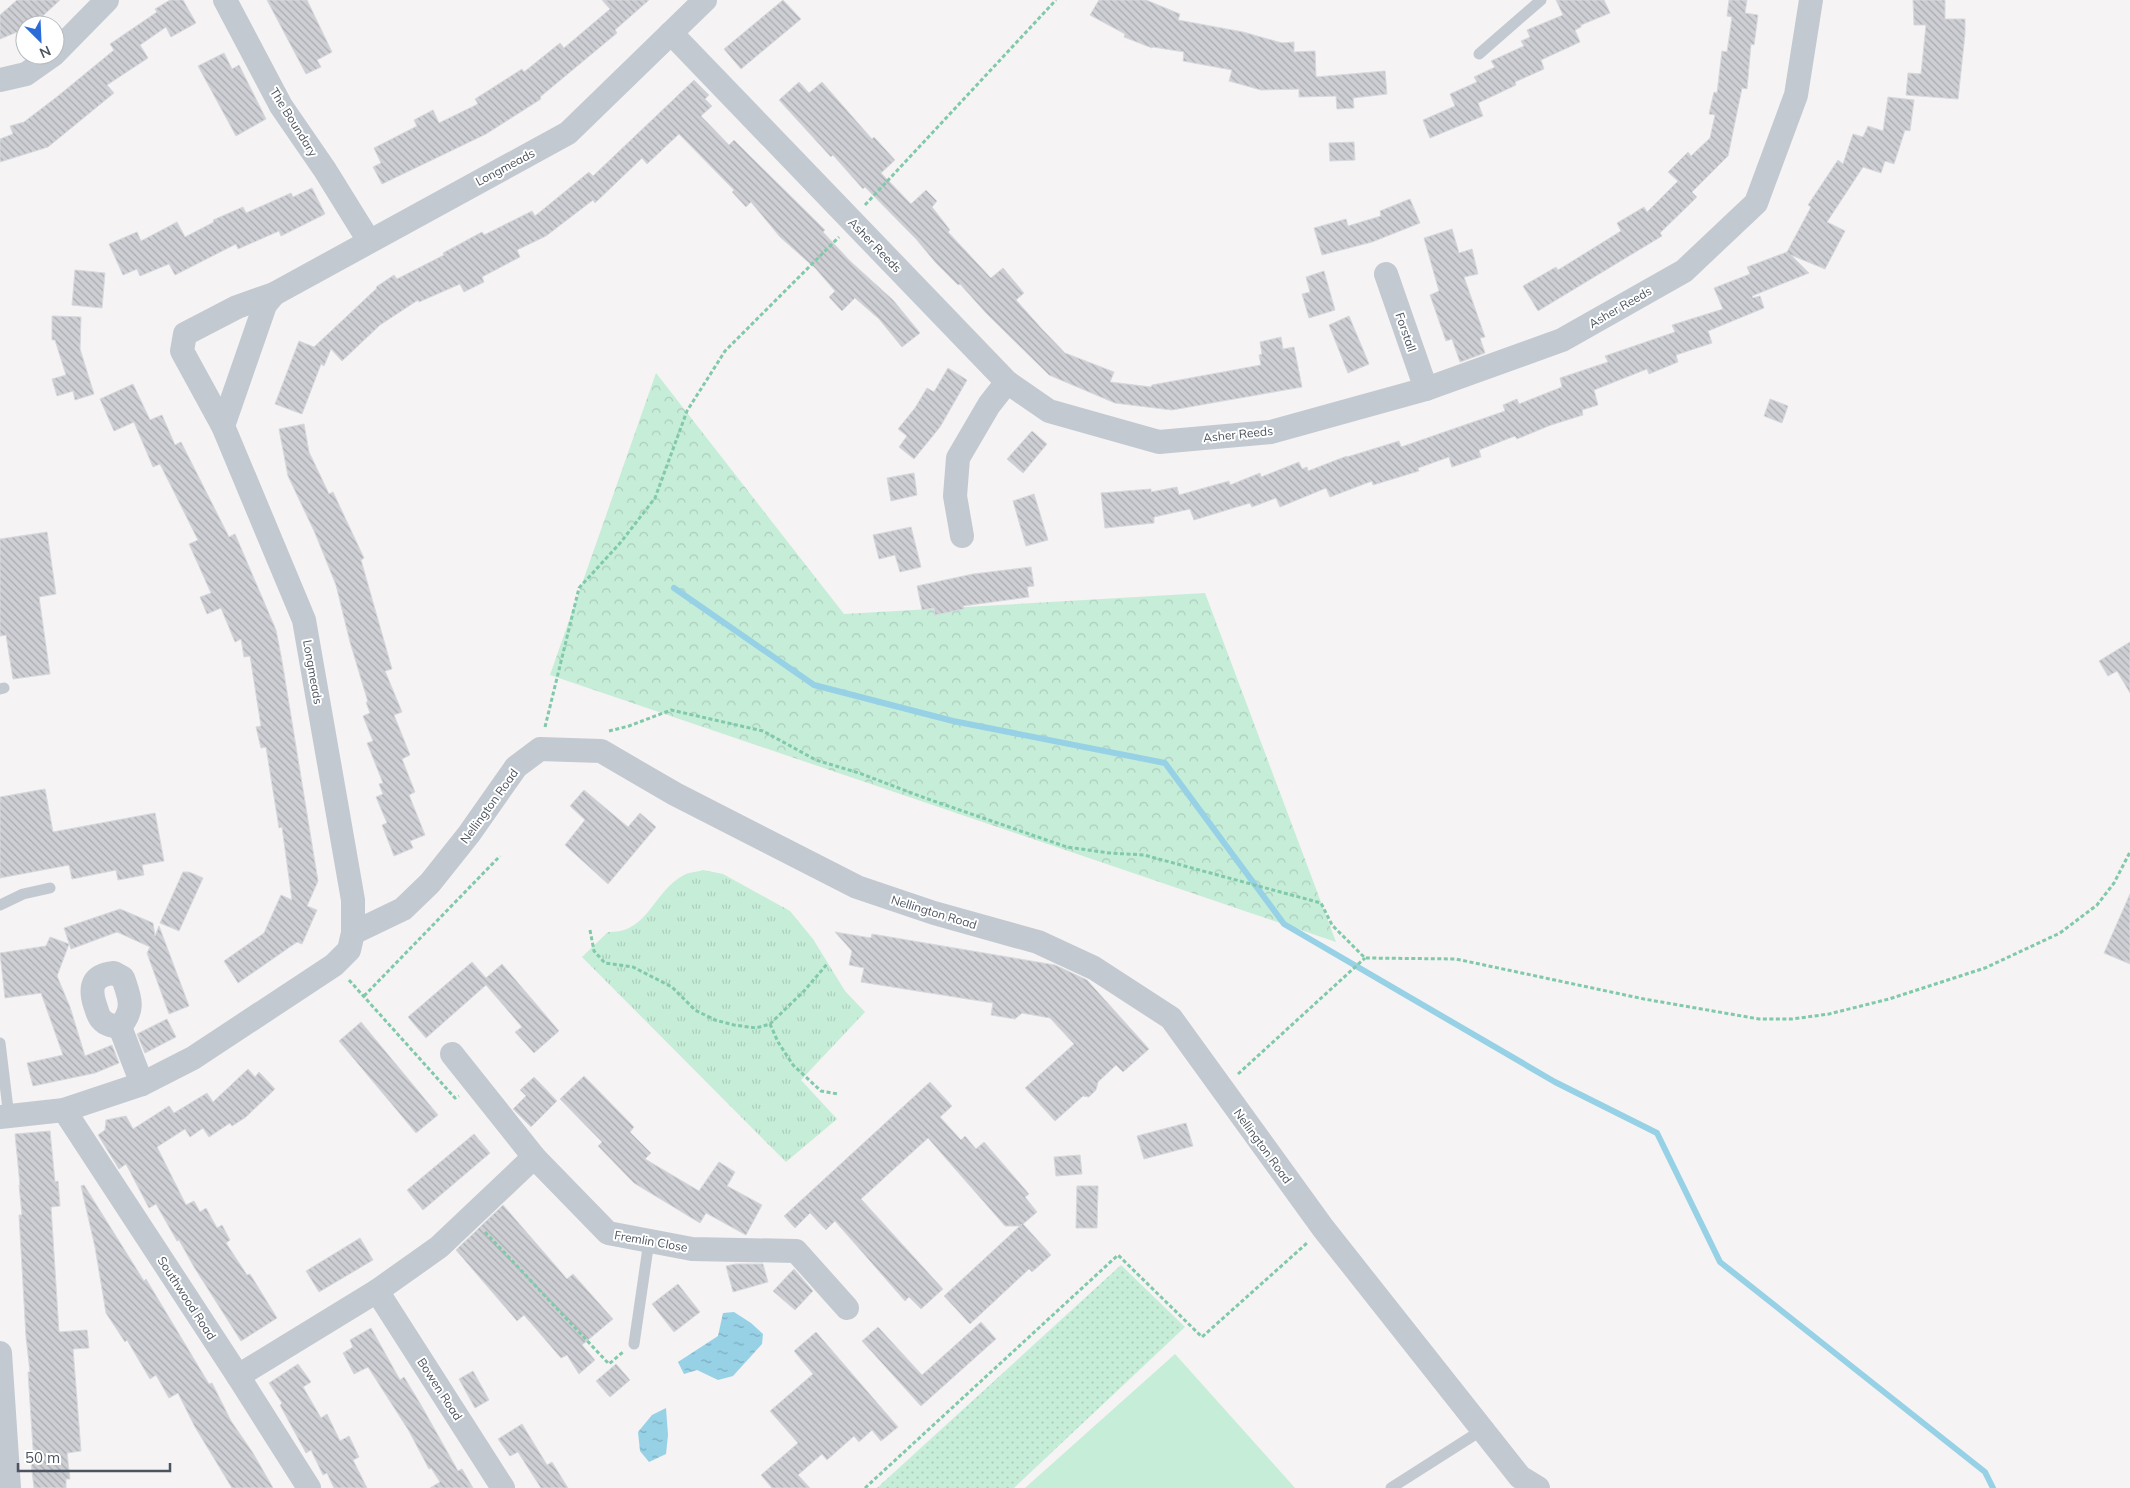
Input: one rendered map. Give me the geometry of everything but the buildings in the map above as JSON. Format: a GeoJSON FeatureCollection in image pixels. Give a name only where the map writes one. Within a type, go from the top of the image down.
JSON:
{"type":"FeatureCollection","features":[{"type":"Feature","properties":{"kind":"street"},"geometry":{"type":"LineString","coordinates":[[65,43],[107,0]]}},
{"type":"Feature","properties":{"kind":"street","name":"The Boundary"},"geometry":{"type":"LineString","coordinates":[[225,0],[281,106],[325,170],[369,241]]}},
{"type":"Feature","properties":{"kind":"street","name":"Longmeads"},"geometry":{"type":"LineString","coordinates":[[353,932],[353,900],[304,620],[223,426],[182,351],[185,334],[237,307],[274,294],[568,133],[705,0]]}},
{"type":"Feature","properties":{"kind":"street","name":"Asher Reeds"},"geometry":{"type":"LineString","coordinates":[[671,33],[1007,382],[1049,411],[1159,442],[1271,432],[1426,389],[1562,340],[1684,271],[1756,203],[1796,95],[1811,0]]}},
{"type":"Feature","properties":{"kind":"street"},"geometry":{"type":"LineString","coordinates":[[0,80],[26,74],[39,65]]}},
{"type":"Feature","properties":{"kind":"street","name":"Forstall"},"geometry":{"type":"LineString","coordinates":[[1386,274],[1426,389]]}},
{"type":"Feature","properties":{"kind":"street"},"geometry":{"type":"LineString","coordinates":[[223,426],[265,306],[274,294]]}},
{"type":"Feature","properties":{"kind":"street"},"geometry":{"type":"LineString","coordinates":[[962,536],[955,496],[958,458],[990,405],[1007,382]]}},
{"type":"Feature","properties":{"kind":"street","name":"Nellington Road"},"geometry":{"type":"LineString","coordinates":[[353,932],[403,909],[430,883],[469,834],[516,768],[540,749],[601,751],[675,794],[857,888],[934,914],[1038,942],[1094,968],[1172,1018],[1323,1228],[1524,1484]]}},
{"type":"Feature","properties":{"kind":"street"},"geometry":{"type":"LineString","coordinates":[[4,1117],[64,1110],[142,1084],[193,1058],[334,965],[349,950],[353,932]]}},
{"type":"Feature","properties":{"kind":"street"},"geometry":{"type":"LineString","coordinates":[[120,1027],[142,1084]]}},
{"type":"Feature","properties":{"kind":"street","name":"Fremlin Close"},"geometry":{"type":"LineString","coordinates":[[452,1054],[534,1157],[608,1233],[692,1249],[796,1251],[846,1308]]}},
{"type":"Feature","properties":{"kind":"street","name":"Southwood Road"},"geometry":{"type":"LineString","coordinates":[[64,1110],[309,1488]]}},
{"type":"Feature","properties":{"kind":"street"},"geometry":{"type":"LineString","coordinates":[[238,1376],[377,1291],[439,1247],[534,1157]]}},
{"type":"Feature","properties":{"kind":"street","name":"Bowen Road"},"geometry":{"type":"LineString","coordinates":[[377,1291],[503,1488]]}},
{"type":"Feature","properties":{"kind":"street"},"geometry":{"type":"LineString","coordinates":[[0,1353],[9,1488]]}},
{"type":"Feature","properties":{"kind":"lane"},"geometry":{"type":"LineString","coordinates":[[1480,54],[1541,0]]}},
{"type":"Feature","properties":{"kind":"lane"},"geometry":{"type":"LineString","coordinates":[[0,905],[23,894],[50,888]]}},
{"type":"Feature","properties":{"kind":"lane"},"geometry":{"type":"LineString","coordinates":[[0,1043],[4,1117]]}},
{"type":"Feature","properties":{"kind":"lane"},"geometry":{"type":"LineString","coordinates":[[634,1344],[649,1241]]}},
{"type":"Feature","properties":{"kind":"lane"},"geometry":{"type":"LineString","coordinates":[[1391,1488],[1482,1430]]}},
{"type":"Feature","properties":{"kind":"path"},"geometry":{"type":"LineString","coordinates":[[540,749],[579,588],[621,542],[655,498],[687,411],[725,351],[852,221],[1056,0]]}},
{"type":"Feature","properties":{"kind":"path"},"geometry":{"type":"LineString","coordinates":[[603,732],[629,726],[671,710],[763,731],[816,760],[1067,847],[1109,853],[1144,855],[1321,902],[1332,925],[1365,958]]}},
{"type":"Feature","properties":{"kind":"path"},"geometry":{"type":"LineString","coordinates":[[1222,1089],[1365,958],[1456,959],[1644,999],[1760,1019],[1802,1018],[1829,1014],[1889,999],[1977,971],[2060,933],[2097,905],[2114,883],[2130,852]]}},
{"type":"Feature","properties":{"kind":"path"},"geometry":{"type":"LineString","coordinates":[[364,996],[500,856]]}},
{"type":"Feature","properties":{"kind":"path"},"geometry":{"type":"LineString","coordinates":[[590,930],[594,951],[605,963],[633,967],[672,987],[695,1010],[715,1020],[734,1025],[756,1028],[770,1024],[804,991],[828,963]]}},
{"type":"Feature","properties":{"kind":"path"},"geometry":{"type":"LineString","coordinates":[[334,965],[455,1098],[476,1084]]}},
{"type":"Feature","properties":{"kind":"path"},"geometry":{"type":"LineString","coordinates":[[770,1024],[778,1042],[793,1065],[821,1091],[838,1094]]}},
{"type":"Feature","properties":{"kind":"path"},"geometry":{"type":"LineString","coordinates":[[471,1217],[609,1364],[634,1344]]}},
{"type":"Feature","properties":{"kind":"path"},"geometry":{"type":"LineString","coordinates":[[866,1488],[1118,1255],[1202,1337],[1323,1228]]}},
{"type":"Feature","properties":{"kind":"green space"},"geometry":{"type":"Polygon","coordinates":[[[656,373],[844,614],[1205,593],[1336,942],[550,675],[656,373]]]}},
{"type":"Feature","properties":{"kind":"green space"},"geometry":{"type":"Polygon","coordinates":[[[703,870],[723,874],[790,911],[813,939],[845,991],[865,1012],[801,1080],[837,1119],[786,1162],[582,957],[608,932],[621,931],[641,919],[673,882],[686,874],[703,870]]]}},
{"type":"Feature","properties":{"kind":"green space"},"geometry":{"type":"Polygon","coordinates":[[[1121,1265],[1185,1327],[1014,1488],[877,1488],[1121,1265]]]}},
{"type":"Feature","properties":{"kind":"green space"},"geometry":{"type":"Polygon","coordinates":[[[1175,1354],[1295,1488],[1025,1488],[1175,1354]]]}},
{"type":"Feature","properties":{"kind":"water"},"geometry":{"type":"Polygon","coordinates":[[[734,1312],[751,1323],[763,1334],[762,1344],[733,1376],[718,1380],[697,1370],[684,1374],[678,1362],[718,1336],[723,1313],[734,1312]]]}},
{"type":"Feature","properties":{"kind":"water"},"geometry":{"type":"Polygon","coordinates":[[[666,1408],[668,1435],[666,1454],[649,1462],[640,1451],[638,1432],[652,1415],[666,1408]]]}},
{"type":"Feature","properties":{"kind":"waterway"},"geometry":{"type":"LineString","coordinates":[[674,588],[814,685],[953,721],[1165,763],[1284,924],[1555,1082],[1657,1133],[1720,1262],[1985,1472],[1993,1488]]}}]}
